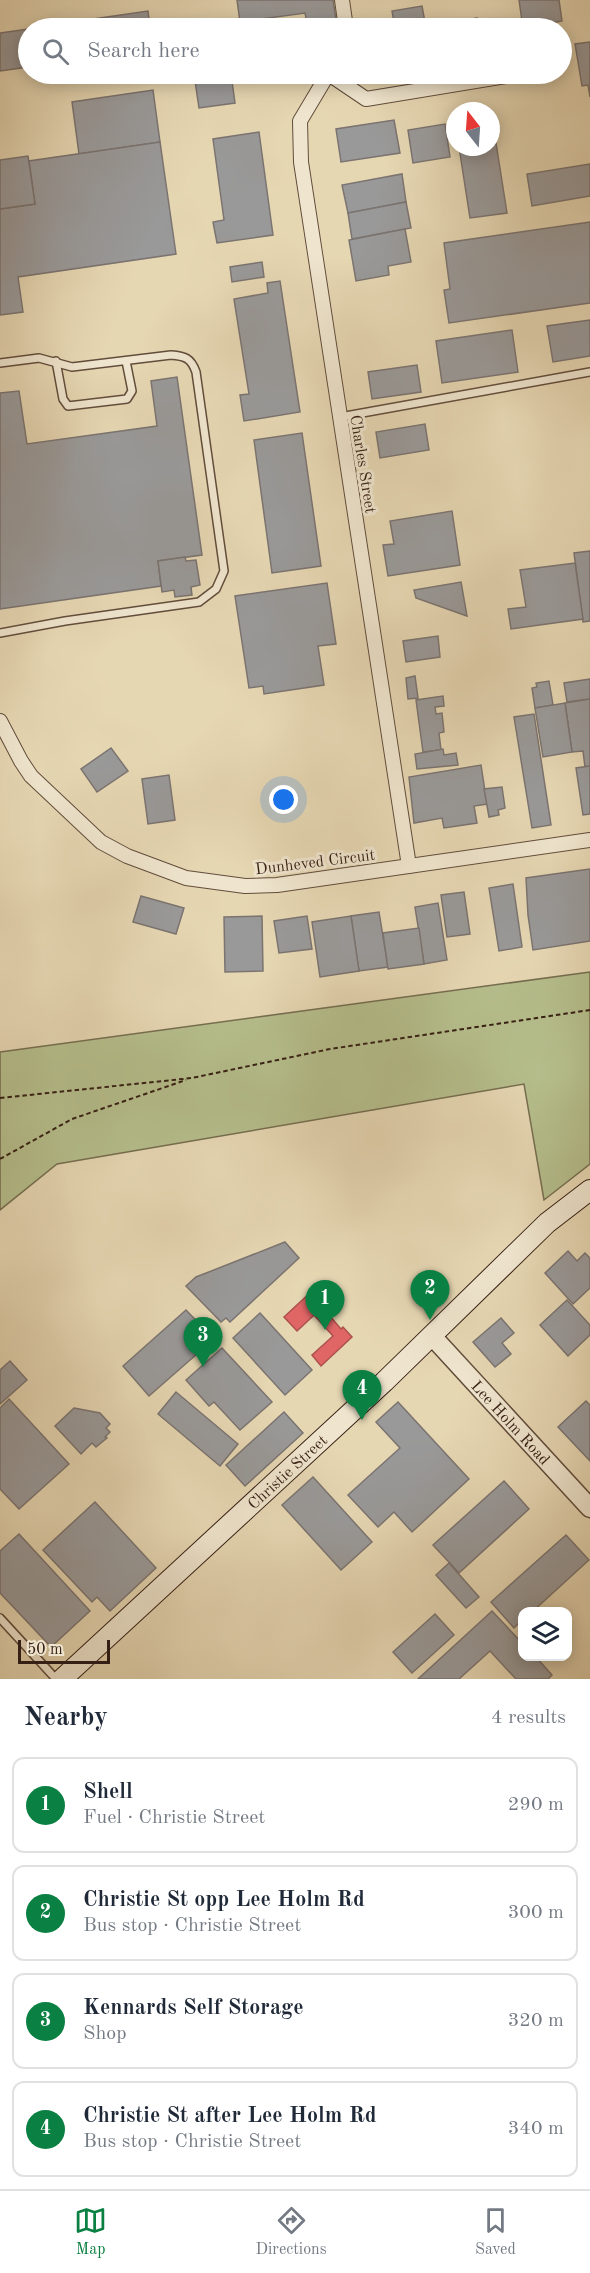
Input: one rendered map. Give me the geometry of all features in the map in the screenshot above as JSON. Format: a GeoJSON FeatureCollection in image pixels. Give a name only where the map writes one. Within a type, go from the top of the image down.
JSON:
{"type":"FeatureCollection","features":[{"type":"Feature","properties":{"kind":"main road","name":"Christie Street"},"geometry":{"type":"LineString","coordinates":[[62,1679],[432,1336],[547,1223],[590,1190]]}},
{"type":"Feature","properties":{"kind":"street"},"geometry":{"type":"LineString","coordinates":[[342,0],[345,18]]}},
{"type":"Feature","properties":{"kind":"street","name":"Charles Street"},"geometry":{"type":"LineString","coordinates":[[322,84],[300,121],[301,162],[409,866]]}},
{"type":"Feature","properties":{"kind":"street"},"geometry":{"type":"LineString","coordinates":[[343,84],[366,99],[458,84]]}},
{"type":"Feature","properties":{"kind":"street","name":"Dunheved Circuit"},"geometry":{"type":"LineString","coordinates":[[0,721],[21,762],[31,776],[101,842],[127,856],[186,878],[245,886],[277,885],[590,840]]}},
{"type":"Feature","properties":{"kind":"street","name":"Lee Holm Road"},"geometry":{"type":"LineString","coordinates":[[432,1336],[590,1508]]}},
{"type":"Feature","properties":{"kind":"lane"},"geometry":{"type":"LineString","coordinates":[[0,363],[39,358],[72,367],[171,355],[184,356],[192,361],[196,372],[224,571],[216,589],[199,602],[65,621],[0,633]]}},
{"type":"Feature","properties":{"kind":"lane"},"geometry":{"type":"LineString","coordinates":[[56,362],[63,399],[68,406],[127,399],[132,391],[126,361]]}},
{"type":"Feature","properties":{"kind":"lane"},"geometry":{"type":"LineString","coordinates":[[340,417],[590,372]]}},
{"type":"Feature","properties":{"kind":"lane"},"geometry":{"type":"LineString","coordinates":[[0,1618],[56,1679]]}},
{"type":"Feature","properties":{"kind":"path"},"geometry":{"type":"LineString","coordinates":[[0,1098],[192,1078],[330,1049],[590,1010]]}},
{"type":"Feature","properties":{"kind":"path"},"geometry":{"type":"LineString","coordinates":[[0,1159],[72,1119],[192,1078]]}},
{"type":"Feature","properties":{"kind":"green space"},"geometry":{"type":"Polygon","coordinates":[[[590,972],[590,1164],[544,1200],[524,1084],[57,1164],[0,1210],[0,1052],[590,972]]]}},
{"type":"Feature","properties":{"kind":"building: Shops"},"geometry":{"type":"Polygon","coordinates":[[[313,1290],[326,1304],[297,1331],[284,1317],[313,1290]]]}},
{"type":"Feature","properties":{"kind":"building: Shops"},"geometry":{"type":"Polygon","coordinates":[[[323,1308],[341,1329],[343,1327],[352,1337],[321,1366],[312,1355],[333,1336],[314,1315],[323,1308]]]}},
{"type":"Feature","properties":{"kind":"building: Industry"},"geometry":{"type":"Polygon","coordinates":[[[237,0],[333,0],[336,18],[306,18],[305,13],[269,18],[239,18],[237,0]]]}},
{"type":"Feature","properties":{"kind":"building: Industry"},"geometry":{"type":"Polygon","coordinates":[[[519,0],[559,0],[562,18],[522,18],[519,0]]]}},
{"type":"Feature","properties":{"kind":"building: Industry"},"geometry":{"type":"Polygon","coordinates":[[[422,6],[424,18],[393,18],[392,11],[422,6]]]}},
{"type":"Feature","properties":{"kind":"building: Industry"},"geometry":{"type":"Polygon","coordinates":[[[148,11],[149,18],[99,18],[148,11]]]}},
{"type":"Feature","properties":{"kind":"building: Industry"},"geometry":{"type":"Polygon","coordinates":[[[18,30],[18,68],[0,71],[0,33],[18,30]]]}},
{"type":"Feature","properties":{"kind":"building: Industry"},"geometry":{"type":"Polygon","coordinates":[[[590,42],[590,97],[588,85],[582,86],[575,44],[590,42]]]}},
{"type":"Feature","properties":{"kind":"building: Industry"},"geometry":{"type":"Polygon","coordinates":[[[195,84],[232,84],[235,103],[199,108],[195,84]]]}},
{"type":"Feature","properties":{"kind":"building: Industry"},"geometry":{"type":"Polygon","coordinates":[[[153,90],[160,142],[79,154],[72,102],[153,90]]]}},
{"type":"Feature","properties":{"kind":"building: Industry"},"geometry":{"type":"Polygon","coordinates":[[[394,120],[400,153],[341,162],[336,129],[394,120]]]}},
{"type":"Feature","properties":{"kind":"building: Industry"},"geometry":{"type":"Polygon","coordinates":[[[445,124],[446,156],[450,157],[413,163],[408,130],[445,124]]]}},
{"type":"Feature","properties":{"kind":"building: Industry"},"geometry":{"type":"Polygon","coordinates":[[[259,132],[273,235],[217,243],[213,222],[224,220],[213,139],[259,132]]]}},
{"type":"Feature","properties":{"kind":"building: Industry"},"geometry":{"type":"Polygon","coordinates":[[[160,142],[176,254],[18,277],[23,312],[0,315],[0,209],[35,204],[29,161],[160,142]]]}},
{"type":"Feature","properties":{"kind":"building: Industry"},"geometry":{"type":"Polygon","coordinates":[[[28,156],[35,204],[0,209],[0,160],[28,156]]]}},
{"type":"Feature","properties":{"kind":"building: Industry"},"geometry":{"type":"Polygon","coordinates":[[[460,156],[498,156],[507,213],[470,218],[460,156]]]}},
{"type":"Feature","properties":{"kind":"building: Industry"},"geometry":{"type":"Polygon","coordinates":[[[590,164],[590,196],[532,206],[527,174],[590,164]]]}},
{"type":"Feature","properties":{"kind":"building: Industry"},"geometry":{"type":"Polygon","coordinates":[[[402,174],[406,202],[348,213],[342,185],[402,174]]]}},
{"type":"Feature","properties":{"kind":"building: Industry"},"geometry":{"type":"Polygon","coordinates":[[[406,202],[411,228],[352,239],[348,213],[406,202]]]}},
{"type":"Feature","properties":{"kind":"building: Industry"},"geometry":{"type":"Polygon","coordinates":[[[590,222],[590,303],[449,323],[444,290],[450,289],[444,243],[590,222]]]}},
{"type":"Feature","properties":{"kind":"building: Industry"},"geometry":{"type":"Polygon","coordinates":[[[405,229],[411,262],[388,266],[389,275],[356,281],[349,240],[405,229]]]}},
{"type":"Feature","properties":{"kind":"building: Industry"},"geometry":{"type":"Polygon","coordinates":[[[262,262],[264,277],[232,282],[230,267],[262,262]]]}},
{"type":"Feature","properties":{"kind":"building: Industry"},"geometry":{"type":"Polygon","coordinates":[[[280,281],[300,412],[244,421],[240,395],[249,394],[234,299],[268,293],[267,283],[280,281]]]}},
{"type":"Feature","properties":{"kind":"building: Industry"},"geometry":{"type":"Polygon","coordinates":[[[590,320],[590,356],[553,362],[547,326],[590,320]]]}},
{"type":"Feature","properties":{"kind":"building: Industry"},"geometry":{"type":"Polygon","coordinates":[[[512,330],[518,372],[442,383],[436,341],[512,330]]]}},
{"type":"Feature","properties":{"kind":"building: Industry"},"geometry":{"type":"Polygon","coordinates":[[[417,365],[421,392],[372,399],[368,372],[417,365]]]}},
{"type":"Feature","properties":{"kind":"building: Industry"},"geometry":{"type":"Polygon","coordinates":[[[177,377],[202,555],[158,561],[161,586],[0,609],[0,393],[19,391],[27,444],[157,426],[151,381],[177,377]]]}},
{"type":"Feature","properties":{"kind":"building: Industry"},"geometry":{"type":"Polygon","coordinates":[[[425,424],[429,450],[380,458],[376,432],[425,424]]]}},
{"type":"Feature","properties":{"kind":"building: Industry"},"geometry":{"type":"Polygon","coordinates":[[[302,433],[321,566],[272,573],[254,440],[302,433]]]}},
{"type":"Feature","properties":{"kind":"building: Industry"},"geometry":{"type":"Polygon","coordinates":[[[452,511],[460,565],[388,576],[383,545],[394,544],[390,521],[452,511]]]}},
{"type":"Feature","properties":{"kind":"building: Industry"},"geometry":{"type":"Polygon","coordinates":[[[590,551],[590,621],[583,622],[574,553],[590,551]]]}},
{"type":"Feature","properties":{"kind":"building: Industry"},"geometry":{"type":"Polygon","coordinates":[[[185,557],[186,561],[196,560],[200,585],[191,587],[192,595],[175,597],[174,590],[162,592],[158,561],[185,557]]]}},
{"type":"Feature","properties":{"kind":"building: Industry"},"geometry":{"type":"Polygon","coordinates":[[[575,563],[583,619],[511,629],[508,609],[526,607],[520,570],[575,563]]]}},
{"type":"Feature","properties":{"kind":"building: Industry"},"geometry":{"type":"Polygon","coordinates":[[[461,582],[467,616],[416,598],[414,590],[461,582]]]}},
{"type":"Feature","properties":{"kind":"building: Industry"},"geometry":{"type":"Polygon","coordinates":[[[327,583],[336,644],[318,646],[324,685],[264,694],[263,686],[249,688],[235,596],[327,583]]]}},
{"type":"Feature","properties":{"kind":"building: Industry"},"geometry":{"type":"Polygon","coordinates":[[[438,636],[440,657],[406,662],[403,641],[438,636]]]}},
{"type":"Feature","properties":{"kind":"building: Industry"},"geometry":{"type":"Polygon","coordinates":[[[415,676],[418,698],[408,699],[406,678],[415,676]]]}},
{"type":"Feature","properties":{"kind":"building: Industry"},"geometry":{"type":"Polygon","coordinates":[[[590,679],[590,699],[567,702],[564,683],[590,679]]]}},
{"type":"Feature","properties":{"kind":"building: Industry"},"geometry":{"type":"Polygon","coordinates":[[[549,681],[553,705],[535,708],[532,688],[537,687],[536,683],[549,681]]]}},
{"type":"Feature","properties":{"kind":"building: Industry"},"geometry":{"type":"Polygon","coordinates":[[[443,696],[444,706],[435,707],[436,714],[442,713],[444,732],[439,733],[441,750],[423,752],[416,700],[443,696]]]}},
{"type":"Feature","properties":{"kind":"building: Industry"},"geometry":{"type":"Polygon","coordinates":[[[590,699],[590,766],[585,767],[583,751],[572,752],[565,703],[590,699]]]}},
{"type":"Feature","properties":{"kind":"building: Industry"},"geometry":{"type":"Polygon","coordinates":[[[565,703],[572,752],[543,757],[535,708],[565,703]]]}},
{"type":"Feature","properties":{"kind":"building: Industry"},"geometry":{"type":"Polygon","coordinates":[[[534,714],[551,825],[532,828],[514,717],[534,714]]]}},
{"type":"Feature","properties":{"kind":"building: Industry"},"geometry":{"type":"Polygon","coordinates":[[[111,748],[128,771],[97,792],[81,769],[111,748]]]}},
{"type":"Feature","properties":{"kind":"building: Industry"},"geometry":{"type":"Polygon","coordinates":[[[443,749],[444,755],[456,753],[458,765],[417,769],[415,754],[443,749]]]}},
{"type":"Feature","properties":{"kind":"building: Industry"},"geometry":{"type":"Polygon","coordinates":[[[481,765],[487,804],[474,806],[477,823],[444,828],[442,818],[414,823],[409,777],[481,765]]]}},
{"type":"Feature","properties":{"kind":"building: Industry"},"geometry":{"type":"Polygon","coordinates":[[[590,766],[590,814],[583,815],[576,768],[590,766]]]}},
{"type":"Feature","properties":{"kind":"building: Industry"},"geometry":{"type":"Polygon","coordinates":[[[169,775],[175,820],[148,824],[142,779],[169,775]]]}},
{"type":"Feature","properties":{"kind":"building: Industry"},"geometry":{"type":"Polygon","coordinates":[[[502,787],[505,808],[498,810],[499,815],[489,817],[484,789],[502,787]]]}},
{"type":"Feature","properties":{"kind":"building: Industry"},"geometry":{"type":"Polygon","coordinates":[[[590,869],[590,941],[533,950],[526,878],[590,869]]]}},
{"type":"Feature","properties":{"kind":"building: Industry"},"geometry":{"type":"Polygon","coordinates":[[[513,884],[522,947],[499,951],[489,888],[513,884]]]}},
{"type":"Feature","properties":{"kind":"building: Industry"},"geometry":{"type":"Polygon","coordinates":[[[464,892],[470,934],[447,937],[441,895],[464,892]]]}},
{"type":"Feature","properties":{"kind":"building: Industry"},"geometry":{"type":"Polygon","coordinates":[[[141,896],[184,908],[176,934],[133,922],[141,896]]]}},
{"type":"Feature","properties":{"kind":"building: Industry"},"geometry":{"type":"Polygon","coordinates":[[[438,903],[447,960],[424,964],[415,907],[438,903]]]}},
{"type":"Feature","properties":{"kind":"building: Industry"},"geometry":{"type":"Polygon","coordinates":[[[379,912],[388,967],[359,971],[351,916],[379,912]]]}},
{"type":"Feature","properties":{"kind":"building: Industry"},"geometry":{"type":"Polygon","coordinates":[[[262,916],[263,971],[225,972],[224,917],[262,916]]]}},
{"type":"Feature","properties":{"kind":"building: Industry"},"geometry":{"type":"Polygon","coordinates":[[[307,916],[312,949],[279,953],[274,921],[307,916]]]}},
{"type":"Feature","properties":{"kind":"building: Industry"},"geometry":{"type":"Polygon","coordinates":[[[351,916],[359,971],[320,977],[312,922],[351,916]]]}},
{"type":"Feature","properties":{"kind":"building: Industry"},"geometry":{"type":"Polygon","coordinates":[[[419,928],[424,964],[388,969],[383,933],[419,928]]]}},
{"type":"Feature","properties":{"kind":"building: Industry"},"geometry":{"type":"Polygon","coordinates":[[[285,1242],[299,1258],[230,1322],[226,1318],[221,1322],[186,1286],[196,1277],[285,1242]]]}},
{"type":"Feature","properties":{"kind":"building: Industry"},"geometry":{"type":"Polygon","coordinates":[[[568,1251],[577,1261],[585,1253],[590,1258],[590,1288],[573,1304],[545,1273],[568,1251]]]}},
{"type":"Feature","properties":{"kind":"building: Industry"},"geometry":{"type":"Polygon","coordinates":[[[567,1300],[590,1325],[590,1335],[568,1356],[540,1325],[567,1300]]]}},
{"type":"Feature","properties":{"kind":"building: Industry"},"geometry":{"type":"Polygon","coordinates":[[[186,1310],[214,1339],[149,1396],[123,1366],[186,1310]]]}},
{"type":"Feature","properties":{"kind":"building: Industry"},"geometry":{"type":"Polygon","coordinates":[[[260,1313],[312,1370],[285,1395],[233,1338],[260,1313]]]}},
{"type":"Feature","properties":{"kind":"building: Industry"},"geometry":{"type":"Polygon","coordinates":[[[501,1318],[514,1333],[502,1343],[511,1354],[495,1367],[473,1342],[501,1318]]]}},
{"type":"Feature","properties":{"kind":"building: Industry"},"geometry":{"type":"Polygon","coordinates":[[[222,1348],[272,1402],[240,1430],[214,1402],[209,1406],[186,1380],[222,1348]]]}},
{"type":"Feature","properties":{"kind":"building: Industry"},"geometry":{"type":"Polygon","coordinates":[[[10,1361],[27,1380],[0,1404],[0,1370],[10,1361]]]}},
{"type":"Feature","properties":{"kind":"building: Industry"},"geometry":{"type":"Polygon","coordinates":[[[176,1392],[238,1444],[220,1466],[158,1414],[176,1392]]]}},
{"type":"Feature","properties":{"kind":"building: Industry"},"geometry":{"type":"Polygon","coordinates":[[[9,1399],[69,1464],[19,1509],[0,1489],[0,1408],[9,1399]]]}},
{"type":"Feature","properties":{"kind":"building: Industry"},"geometry":{"type":"Polygon","coordinates":[[[586,1401],[590,1405],[590,1461],[558,1427],[586,1401]]]}},
{"type":"Feature","properties":{"kind":"building: Industry"},"geometry":{"type":"Polygon","coordinates":[[[398,1402],[469,1479],[412,1532],[394,1512],[378,1527],[348,1495],[400,1448],[376,1422],[398,1402]]]}},
{"type":"Feature","properties":{"kind":"building: Industry"},"geometry":{"type":"Polygon","coordinates":[[[74,1408],[100,1413],[110,1424],[106,1428],[110,1432],[105,1437],[107,1438],[96,1447],[92,1443],[81,1454],[55,1426],[74,1408]]]}},
{"type":"Feature","properties":{"kind":"building: Industry"},"geometry":{"type":"Polygon","coordinates":[[[284,1412],[303,1433],[245,1486],[226,1465],[284,1412]]]}},
{"type":"Feature","properties":{"kind":"building: Industry"},"geometry":{"type":"Polygon","coordinates":[[[313,1477],[372,1542],[341,1570],[282,1505],[313,1477]]]}},
{"type":"Feature","properties":{"kind":"building: Industry"},"geometry":{"type":"Polygon","coordinates":[[[504,1481],[529,1509],[459,1573],[433,1545],[504,1481]]]}},
{"type":"Feature","properties":{"kind":"building: Industry"},"geometry":{"type":"Polygon","coordinates":[[[95,1502],[156,1568],[110,1611],[97,1597],[92,1602],[43,1550],[95,1502]]]}},
{"type":"Feature","properties":{"kind":"building: Industry"},"geometry":{"type":"Polygon","coordinates":[[[19,1534],[90,1611],[51,1647],[0,1593],[0,1551],[19,1534]]]}},
{"type":"Feature","properties":{"kind":"building: Industry"},"geometry":{"type":"Polygon","coordinates":[[[566,1535],[589,1560],[537,1607],[518,1607],[518,1624],[514,1628],[491,1602],[566,1535]]]}},
{"type":"Feature","properties":{"kind":"building: Industry"},"geometry":{"type":"Polygon","coordinates":[[[449,1563],[479,1597],[466,1608],[436,1575],[449,1563]]]}},
{"type":"Feature","properties":{"kind":"building: Industry"},"geometry":{"type":"Polygon","coordinates":[[[492,1611],[518,1639],[518,1661],[539,1661],[552,1675],[548,1679],[516,1679],[490,1651],[459,1679],[418,1679],[492,1611]]]}},
{"type":"Feature","properties":{"kind":"building: Industry"},"geometry":{"type":"Polygon","coordinates":[[[435,1614],[454,1635],[412,1673],[393,1652],[435,1614]]]}},
{"type":"Feature","properties":{"kind":"place","name":"Christie St opp Lee Holm Rd"},"geometry":{"type":"Point","coordinates":[430,1320]}},
{"type":"Feature","properties":{"kind":"place","name":"Shell"},"geometry":{"type":"Point","coordinates":[325,1330]}},
{"type":"Feature","properties":{"kind":"place","name":"Kennards Self Storage"},"geometry":{"type":"Point","coordinates":[203,1367]}},
{"type":"Feature","properties":{"kind":"place","name":"Christie St after Lee Holm Rd"},"geometry":{"type":"Point","coordinates":[362,1420]}}]}
